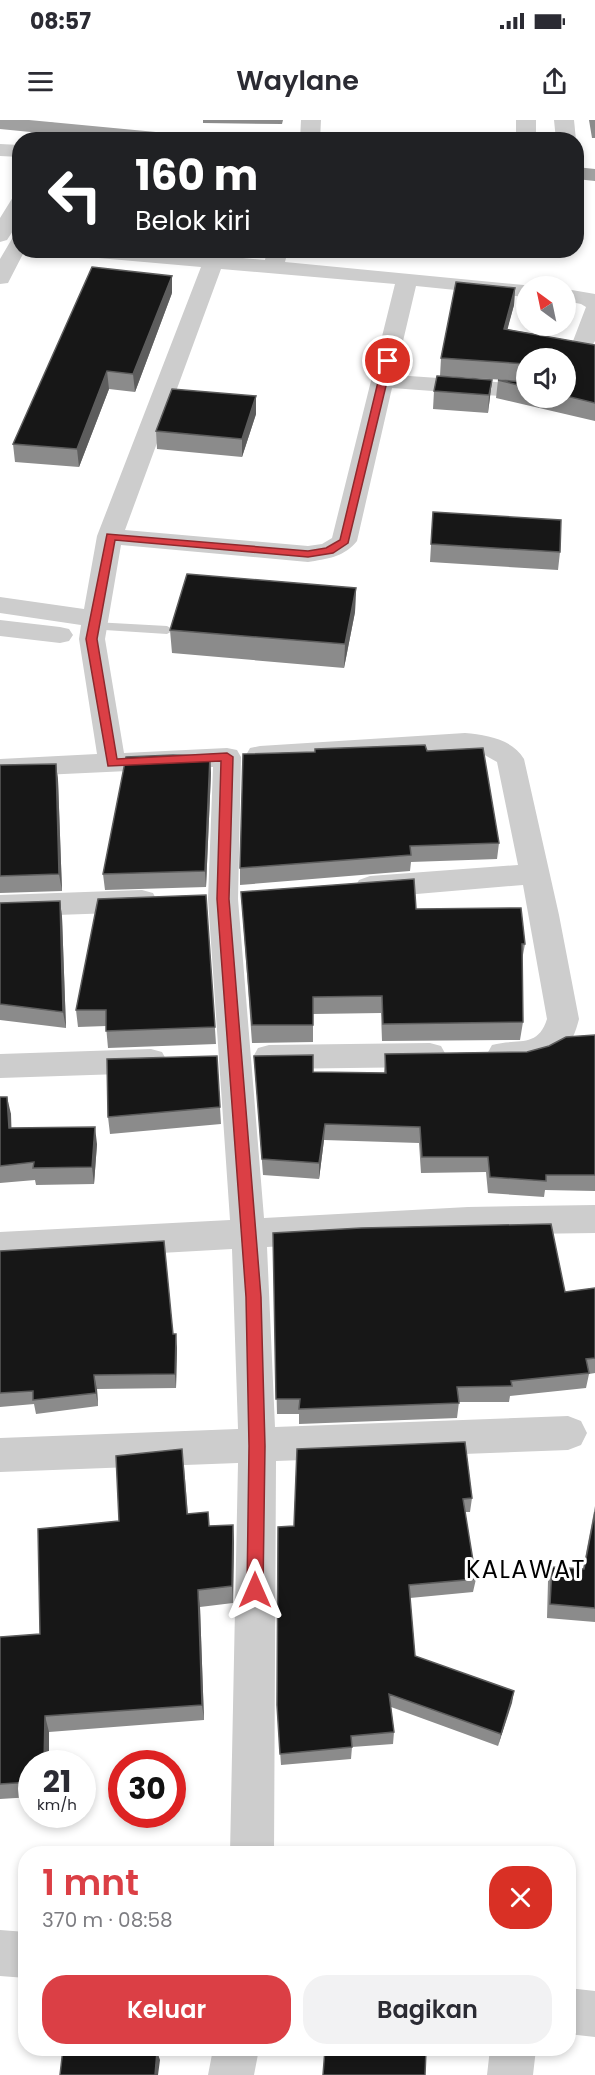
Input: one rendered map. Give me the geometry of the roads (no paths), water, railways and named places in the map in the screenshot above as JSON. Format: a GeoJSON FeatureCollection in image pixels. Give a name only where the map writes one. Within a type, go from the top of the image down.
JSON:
{"type":"FeatureCollection","features":[{"type":"Feature","properties":{"kind":"highway"},"geometry":{"type":"LineString","coordinates":[[0,123],[40,132]]}},
{"type":"Feature","properties":{"kind":"street"},"geometry":{"type":"LineString","coordinates":[[0,278],[11,242]]}},
{"type":"Feature","properties":{"kind":"street"},"geometry":{"type":"LineString","coordinates":[[160,258],[213,263],[275,259],[407,279],[516,290]]}},
{"type":"Feature","properties":{"kind":"street"},"geometry":{"type":"LineString","coordinates":[[112,763],[93,628],[110,536],[213,263]]}},
{"type":"Feature","properties":{"kind":"street"},"geometry":{"type":"LineString","coordinates":[[110,536],[308,554],[323,553],[336,548],[346,536],[407,279]]}},
{"type":"Feature","properties":{"kind":"street"},"geometry":{"type":"LineString","coordinates":[[576,296],[587,298],[595,304]]}},
{"type":"Feature","properties":{"kind":"street"},"geometry":{"type":"LineString","coordinates":[[584,341],[595,310]]}},
{"type":"Feature","properties":{"kind":"street"},"geometry":{"type":"LineString","coordinates":[[383,381],[516,391]]}},
{"type":"Feature","properties":{"kind":"street"},"geometry":{"type":"LineString","coordinates":[[0,604],[93,628]]}},
{"type":"Feature","properties":{"kind":"street"},"geometry":{"type":"LineString","coordinates":[[0,628],[93,628]]}},
{"type":"Feature","properties":{"kind":"street"},"geometry":{"type":"LineString","coordinates":[[0,768],[465,742],[487,745],[504,753],[512,765],[563,1019],[560,1035],[554,1042],[541,1050],[525,1054],[236,1058],[0,1066]]}},
{"type":"Feature","properties":{"kind":"street"},"geometry":{"type":"LineString","coordinates":[[227,757],[223,899],[247,1232],[254,1297],[257,1446],[252,1846]]}},
{"type":"Feature","properties":{"kind":"street"},"geometry":{"type":"LineString","coordinates":[[338,890],[534,874]]}},
{"type":"Feature","properties":{"kind":"street"},"geometry":{"type":"LineString","coordinates":[[0,906],[164,901]]}},
{"type":"Feature","properties":{"kind":"street"},"geometry":{"type":"LineString","coordinates":[[0,1247],[468,1221],[595,1220]]}},
{"type":"Feature","properties":{"kind":"street"},"geometry":{"type":"LineString","coordinates":[[0,1455],[568,1433]]}},
{"type":"Feature","properties":{"kind":"street"},"geometry":{"type":"LineString","coordinates":[[0,1953],[18,1954]]}},
{"type":"Feature","properties":{"kind":"street"},"geometry":{"type":"LineString","coordinates":[[576,2012],[595,2014]]}},
{"type":"Feature","properties":{"kind":"street"},"geometry":{"type":"LineString","coordinates":[[231,2075],[235,2056]]}},
{"type":"Feature","properties":{"kind":"street"},"geometry":{"type":"LineString","coordinates":[[510,2075],[512,2056]]}},
{"type":"Feature","properties":{"kind":"lane"},"geometry":{"type":"LineString","coordinates":[[93,628],[167,630]]}},
{"type":"Feature","properties":{"kind":"district","name":"KALAWAT"},"geometry":{"type":"Point","coordinates":[526,1570]}}]}
